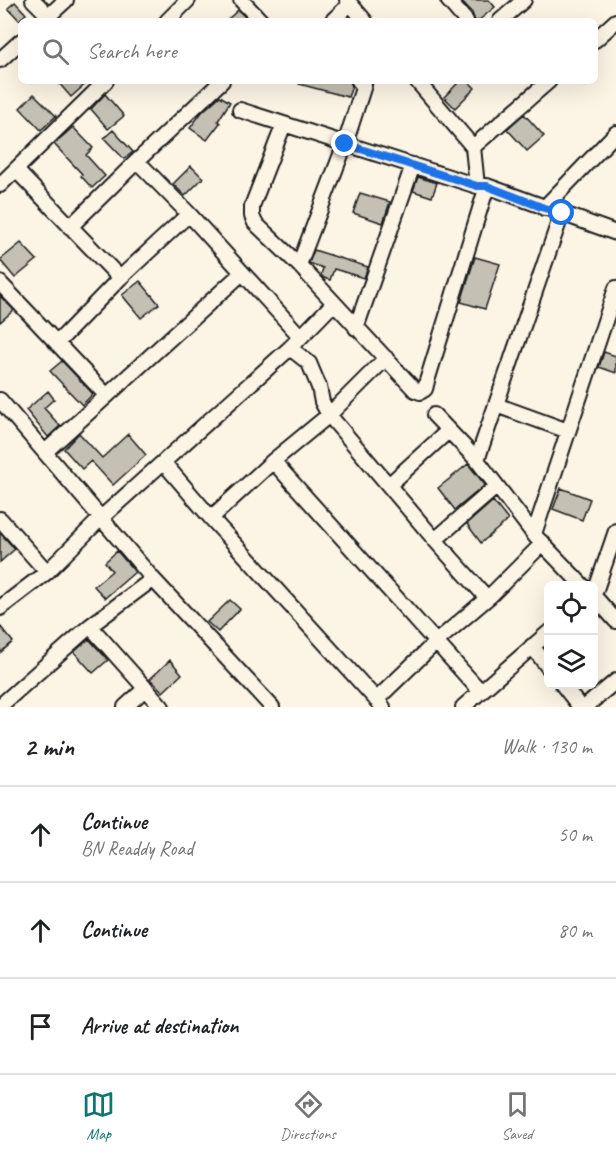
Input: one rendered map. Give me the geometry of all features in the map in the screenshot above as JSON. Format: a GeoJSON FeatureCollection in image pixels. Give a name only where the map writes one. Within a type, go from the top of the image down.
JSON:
{"type":"FeatureCollection","features":[{"type":"Feature","properties":{"kind":"street"},"geometry":{"type":"LineString","coordinates":[[33,0],[46,18],[66,0]]}},
{"type":"Feature","properties":{"kind":"street"},"geometry":{"type":"LineString","coordinates":[[170,18],[188,0]]}},
{"type":"Feature","properties":{"kind":"street"},"geometry":{"type":"LineString","coordinates":[[241,0],[258,18]]}},
{"type":"Feature","properties":{"kind":"street"},"geometry":{"type":"LineString","coordinates":[[448,0],[463,18]]}},
{"type":"Feature","properties":{"kind":"street"},"geometry":{"type":"LineString","coordinates":[[503,18],[524,0]]}},
{"type":"Feature","properties":{"kind":"street"},"geometry":{"type":"LineString","coordinates":[[335,18],[348,2],[362,18]]}},
{"type":"Feature","properties":{"kind":"street"},"geometry":{"type":"LineString","coordinates":[[598,38],[615,24]]}},
{"type":"Feature","properties":{"kind":"street"},"geometry":{"type":"LineString","coordinates":[[0,60],[18,44]]}},
{"type":"Feature","properties":{"kind":"street"},"geometry":{"type":"LineString","coordinates":[[0,185],[103,84]]}},
{"type":"Feature","properties":{"kind":"street"},"geometry":{"type":"LineString","coordinates":[[70,227],[219,84]]}},
{"type":"Feature","properties":{"kind":"street"},"geometry":{"type":"LineString","coordinates":[[299,265],[345,144],[363,84]]}},
{"type":"Feature","properties":{"kind":"street"},"geometry":{"type":"LineString","coordinates":[[284,124],[252,206],[255,224],[299,265],[415,390],[420,392],[424,389],[482,186],[473,147],[425,84]]}},
{"type":"Feature","properties":{"kind":"street"},"geometry":{"type":"LineString","coordinates":[[473,147],[546,84]]}},
{"type":"Feature","properties":{"kind":"street"},"geometry":{"type":"LineString","coordinates":[[240,110],[482,186],[616,233]]}},
{"type":"Feature","properties":{"kind":"street"},"geometry":{"type":"LineString","coordinates":[[544,208],[613,139]]}},
{"type":"Feature","properties":{"kind":"street"},"geometry":{"type":"LineString","coordinates":[[137,161],[189,214],[300,336]]}},
{"type":"Feature","properties":{"kind":"street"},"geometry":{"type":"LineString","coordinates":[[356,328],[413,165]]}},
{"type":"Feature","properties":{"kind":"street"},"geometry":{"type":"LineString","coordinates":[[16,170],[120,278]]}},
{"type":"Feature","properties":{"kind":"street"},"geometry":{"type":"LineString","coordinates":[[477,460],[562,213]]}},
{"type":"Feature","properties":{"kind":"street"},"geometry":{"type":"LineString","coordinates":[[57,343],[120,278],[189,214]]}},
{"type":"Feature","properties":{"kind":"street"},"geometry":{"type":"LineString","coordinates":[[45,452],[242,273]]}},
{"type":"Feature","properties":{"kind":"street"},"geometry":{"type":"LineString","coordinates":[[0,284],[107,396]]}},
{"type":"Feature","properties":{"kind":"street"},"geometry":{"type":"LineString","coordinates":[[163,462],[379,703],[436,642],[487,598],[538,538],[568,431],[616,288]]}},
{"type":"Feature","properties":{"kind":"street"},"geometry":{"type":"LineString","coordinates":[[0,608],[47,572],[101,518],[290,348],[334,303]]}},
{"type":"Feature","properties":{"kind":"street"},"geometry":{"type":"LineString","coordinates":[[290,348],[309,363],[319,387],[322,402],[329,415],[487,598]]}},
{"type":"Feature","properties":{"kind":"street"},"geometry":{"type":"LineString","coordinates":[[211,518],[273,461],[329,415],[386,358]]}},
{"type":"Feature","properties":{"kind":"street"},"geometry":{"type":"LineString","coordinates":[[0,400],[153,579],[272,707]]}},
{"type":"Feature","properties":{"kind":"street"},"geometry":{"type":"LineString","coordinates":[[496,405],[568,431]]}},
{"type":"Feature","properties":{"kind":"street"},"geometry":{"type":"LineString","coordinates":[[434,415],[477,460],[538,538],[579,581]]}},
{"type":"Feature","properties":{"kind":"street"},"geometry":{"type":"LineString","coordinates":[[390,484],[448,431]]}},
{"type":"Feature","properties":{"kind":"street"},"geometry":{"type":"LineString","coordinates":[[273,461],[481,692]]}},
{"type":"Feature","properties":{"kind":"street"},"geometry":{"type":"LineString","coordinates":[[435,540],[497,486]]}},
{"type":"Feature","properties":{"kind":"street"},"geometry":{"type":"LineString","coordinates":[[0,519],[47,572]]}},
{"type":"Feature","properties":{"kind":"street"},"geometry":{"type":"LineString","coordinates":[[598,584],[616,531]]}},
{"type":"Feature","properties":{"kind":"street"},"geometry":{"type":"LineString","coordinates":[[0,706],[90,626],[153,579]]}},
{"type":"Feature","properties":{"kind":"street"},"geometry":{"type":"LineString","coordinates":[[598,601],[616,621]]}},
{"type":"Feature","properties":{"kind":"street"},"geometry":{"type":"LineString","coordinates":[[90,626],[162,707]]}},
{"type":"Feature","properties":{"kind":"street"},"geometry":{"type":"LineString","coordinates":[[463,707],[546,635]]}},
{"type":"Feature","properties":{"kind":"street"},"geometry":{"type":"LineString","coordinates":[[532,646],[544,661]]}},
{"type":"Feature","properties":{"kind":"street"},"geometry":{"type":"LineString","coordinates":[[585,707],[616,681]]}},
{"type":"Feature","properties":{"kind":"street"},"geometry":{"type":"LineString","coordinates":[[125,707],[146,688]]}},
{"type":"Feature","properties":{"kind":"street"},"geometry":{"type":"LineString","coordinates":[[566,689],[580,707]]}},
{"type":"Feature","properties":{"kind":"building"},"geometry":{"type":"Polygon","coordinates":[[[460,0],[489,0],[495,7],[482,18],[474,18],[460,0]]]}},
{"type":"Feature","properties":{"kind":"building"},"geometry":{"type":"Polygon","coordinates":[[[15,2],[26,14],[18,19],[8,8],[15,2]]]}},
{"type":"Feature","properties":{"kind":"building"},"geometry":{"type":"Polygon","coordinates":[[[238,10],[246,18],[229,18],[238,10]]]}},
{"type":"Feature","properties":{"kind":"building"},"geometry":{"type":"Polygon","coordinates":[[[60,84],[86,84],[71,97],[60,84]]]}},
{"type":"Feature","properties":{"kind":"building"},"geometry":{"type":"Polygon","coordinates":[[[299,84],[351,84],[348,97],[299,84]]]}},
{"type":"Feature","properties":{"kind":"building"},"geometry":{"type":"Polygon","coordinates":[[[457,84],[471,84],[475,88],[455,108],[444,97],[457,84]]]}},
{"type":"Feature","properties":{"kind":"building"},"geometry":{"type":"Polygon","coordinates":[[[34,94],[56,116],[41,130],[20,108],[34,94]]]}},
{"type":"Feature","properties":{"kind":"building"},"geometry":{"type":"Polygon","coordinates":[[[105,94],[124,116],[108,129],[91,109],[105,94]]]}},
{"type":"Feature","properties":{"kind":"building"},"geometry":{"type":"Polygon","coordinates":[[[220,96],[230,102],[218,121],[220,123],[207,140],[190,128],[202,112],[220,96]]]}},
{"type":"Feature","properties":{"kind":"building"},"geometry":{"type":"Polygon","coordinates":[[[524,114],[544,136],[527,151],[507,129],[524,114]]]}},
{"type":"Feature","properties":{"kind":"building"},"geometry":{"type":"Polygon","coordinates":[[[73,127],[93,148],[86,155],[105,176],[92,188],[54,144],[73,127]]]}},
{"type":"Feature","properties":{"kind":"building"},"geometry":{"type":"Polygon","coordinates":[[[113,130],[133,152],[124,159],[104,138],[113,130]]]}},
{"type":"Feature","properties":{"kind":"building"},"geometry":{"type":"Polygon","coordinates":[[[191,166],[203,178],[185,196],[173,184],[191,166]]]}},
{"type":"Feature","properties":{"kind":"building"},"geometry":{"type":"Polygon","coordinates":[[[418,177],[437,183],[432,197],[413,191],[418,177]]]}},
{"type":"Feature","properties":{"kind":"building"},"geometry":{"type":"Polygon","coordinates":[[[360,193],[390,202],[383,223],[353,213],[360,193]]]}},
{"type":"Feature","properties":{"kind":"building"},"geometry":{"type":"Polygon","coordinates":[[[21,243],[37,260],[15,278],[0,260],[21,243]]]}},
{"type":"Feature","properties":{"kind":"building"},"geometry":{"type":"Polygon","coordinates":[[[314,250],[368,267],[364,278],[334,269],[330,280],[324,278],[321,275],[323,268],[309,263],[314,250]]]}},
{"type":"Feature","properties":{"kind":"building"},"geometry":{"type":"Polygon","coordinates":[[[475,257],[500,264],[485,309],[461,302],[475,257]]]}},
{"type":"Feature","properties":{"kind":"building"},"geometry":{"type":"Polygon","coordinates":[[[140,281],[159,304],[141,318],[122,295],[140,281]]]}},
{"type":"Feature","properties":{"kind":"building"},"geometry":{"type":"Polygon","coordinates":[[[0,296],[14,310],[0,322],[0,296]]]}},
{"type":"Feature","properties":{"kind":"building"},"geometry":{"type":"Polygon","coordinates":[[[604,352],[616,356],[616,373],[599,367],[604,352]]]}},
{"type":"Feature","properties":{"kind":"building"},"geometry":{"type":"Polygon","coordinates":[[[62,361],[93,394],[82,405],[50,371],[62,361]]]}},
{"type":"Feature","properties":{"kind":"building"},"geometry":{"type":"Polygon","coordinates":[[[48,391],[54,399],[44,408],[60,426],[48,437],[26,410],[48,391]]]}},
{"type":"Feature","properties":{"kind":"building"},"geometry":{"type":"Polygon","coordinates":[[[79,433],[102,458],[128,434],[146,455],[113,485],[91,461],[82,469],[64,449],[79,433]]]}},
{"type":"Feature","properties":{"kind":"building"},"geometry":{"type":"Polygon","coordinates":[[[468,464],[485,485],[455,510],[438,488],[468,464]]]}},
{"type":"Feature","properties":{"kind":"building"},"geometry":{"type":"Polygon","coordinates":[[[561,488],[590,499],[582,520],[553,509],[561,488]]]}},
{"type":"Feature","properties":{"kind":"building"},"geometry":{"type":"Polygon","coordinates":[[[493,501],[508,520],[481,543],[467,524],[493,501]]]}},
{"type":"Feature","properties":{"kind":"building"},"geometry":{"type":"Polygon","coordinates":[[[0,533],[15,549],[0,562],[0,533]]]}},
{"type":"Feature","properties":{"kind":"building"},"geometry":{"type":"Polygon","coordinates":[[[117,551],[135,572],[105,598],[94,586],[112,571],[105,562],[117,551]]]}},
{"type":"Feature","properties":{"kind":"building"},"geometry":{"type":"Polygon","coordinates":[[[230,600],[240,609],[218,632],[207,622],[230,600]]]}},
{"type":"Feature","properties":{"kind":"building"},"geometry":{"type":"Polygon","coordinates":[[[0,626],[13,642],[0,653],[0,626]]]}},
{"type":"Feature","properties":{"kind":"building"},"geometry":{"type":"Polygon","coordinates":[[[89,639],[108,660],[93,673],[74,652],[89,639]]]}},
{"type":"Feature","properties":{"kind":"building"},"geometry":{"type":"Polygon","coordinates":[[[170,660],[182,674],[163,692],[150,679],[170,660]]]}},
{"type":"Feature","properties":{"kind":"route"},"geometry":{"type":"LineString","coordinates":[[345,144],[477,186],[487,186],[562,213]]}}]}
